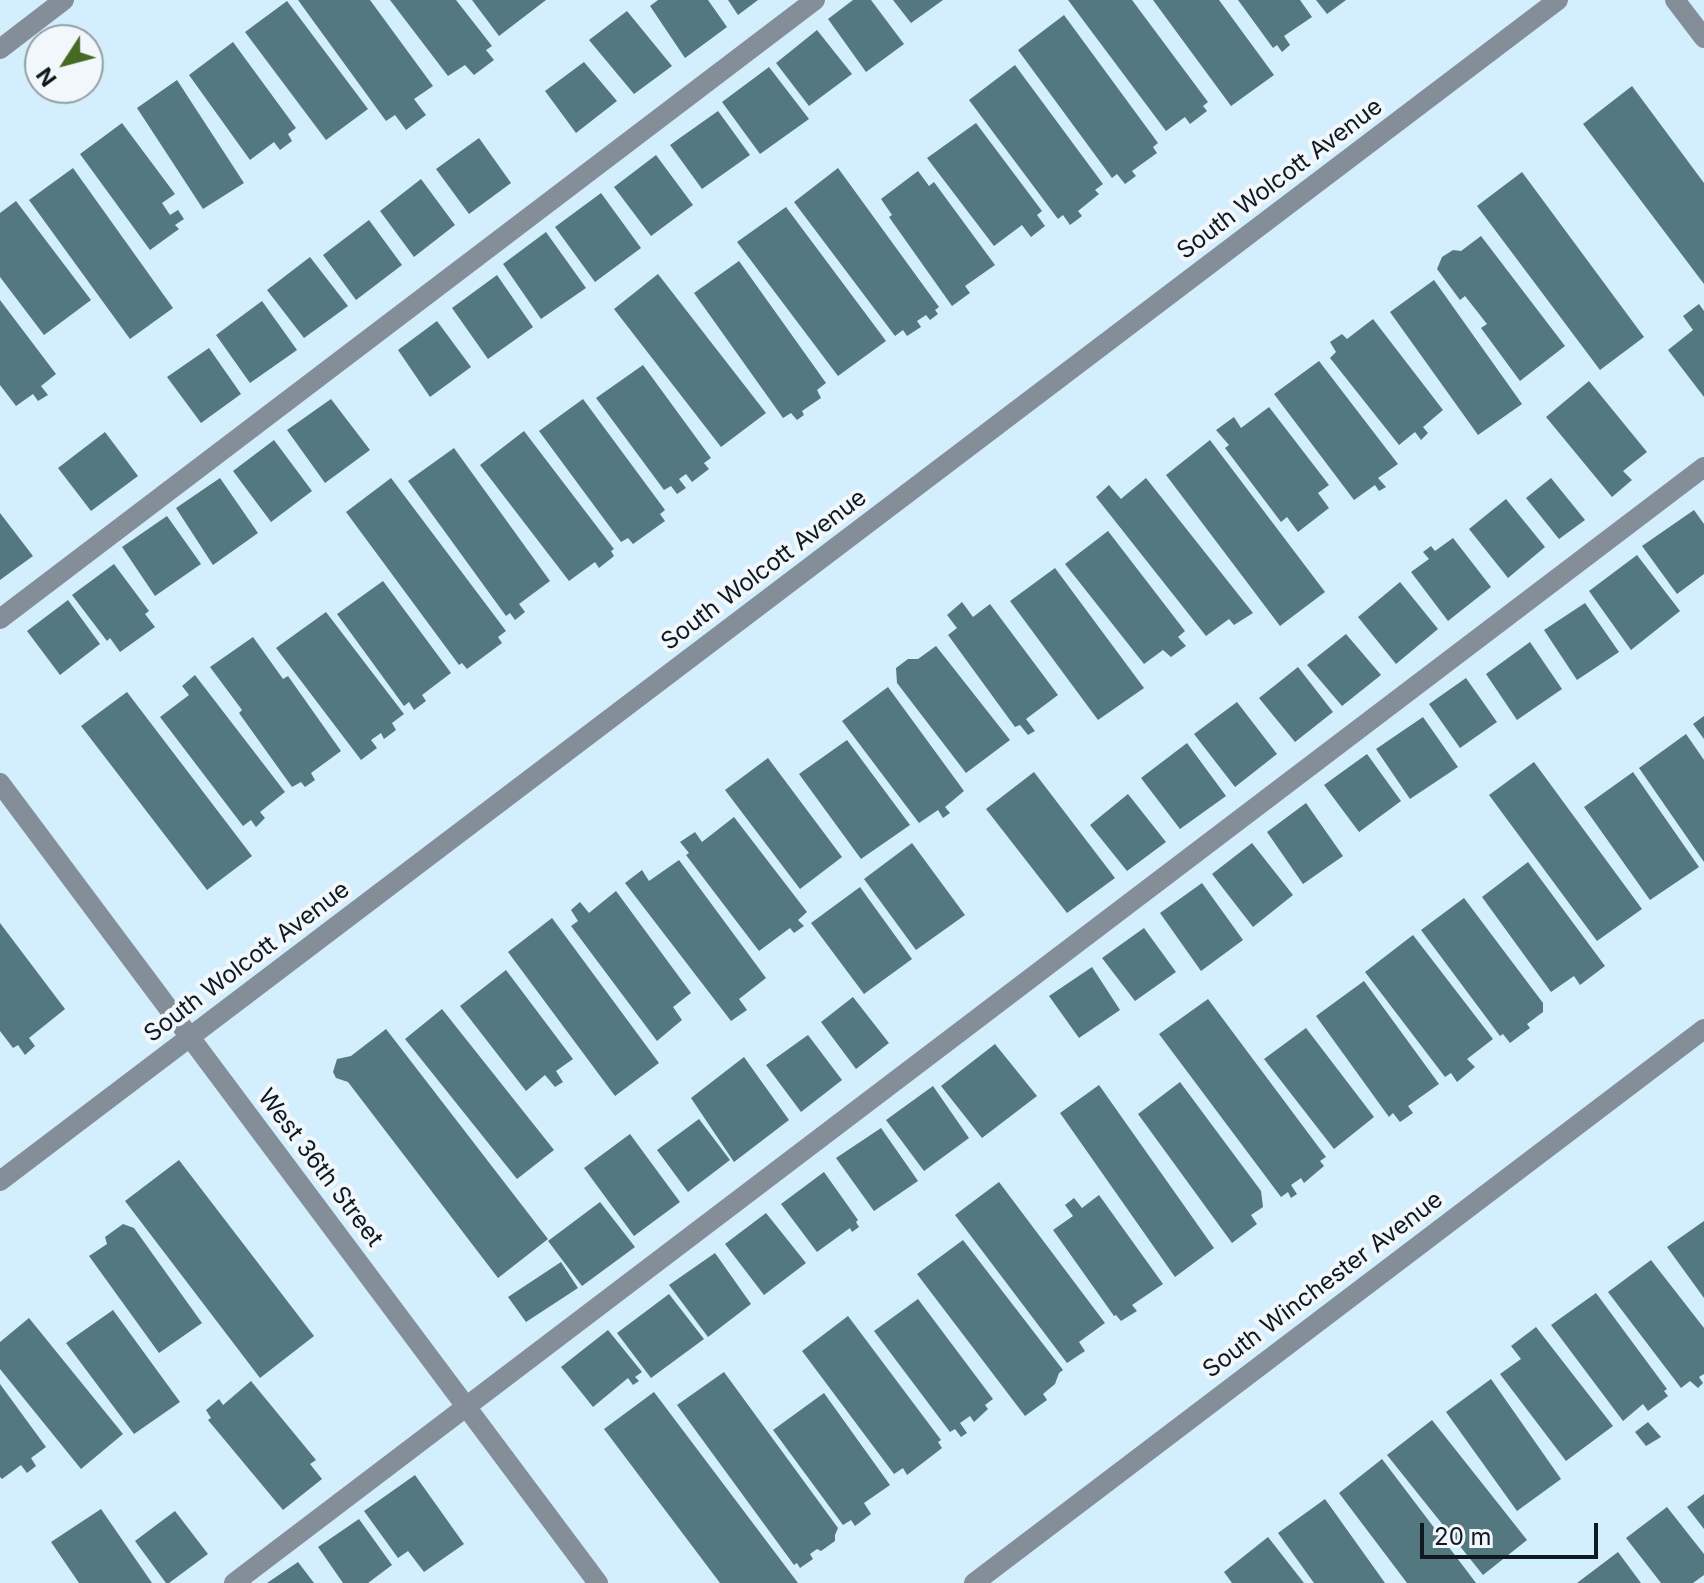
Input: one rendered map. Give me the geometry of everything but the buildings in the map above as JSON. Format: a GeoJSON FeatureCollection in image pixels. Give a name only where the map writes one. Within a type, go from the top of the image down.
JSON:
{"type":"FeatureCollection","features":[{"type":"Feature","properties":{"kind":"street"},"geometry":{"type":"LineString","coordinates":[[0,49],[64,0]]}},
{"type":"Feature","properties":{"kind":"street"},"geometry":{"type":"LineString","coordinates":[[0,619],[815,0]]}},
{"type":"Feature","properties":{"kind":"street","name":"South Wolcott Avenue"},"geometry":{"type":"LineString","coordinates":[[0,1181],[1558,0]]}},
{"type":"Feature","properties":{"kind":"street"},"geometry":{"type":"LineString","coordinates":[[1675,0],[1704,38]]}},
{"type":"Feature","properties":{"kind":"street"},"geometry":{"type":"LineString","coordinates":[[234,1583],[1704,467]]}},
{"type":"Feature","properties":{"kind":"street","name":"West 36th Street"},"geometry":{"type":"LineString","coordinates":[[0,783],[598,1583]]}},
{"type":"Feature","properties":{"kind":"street","name":"South Winchester Avenue"},"geometry":{"type":"LineString","coordinates":[[974,1583],[1704,1029]]}}]}
